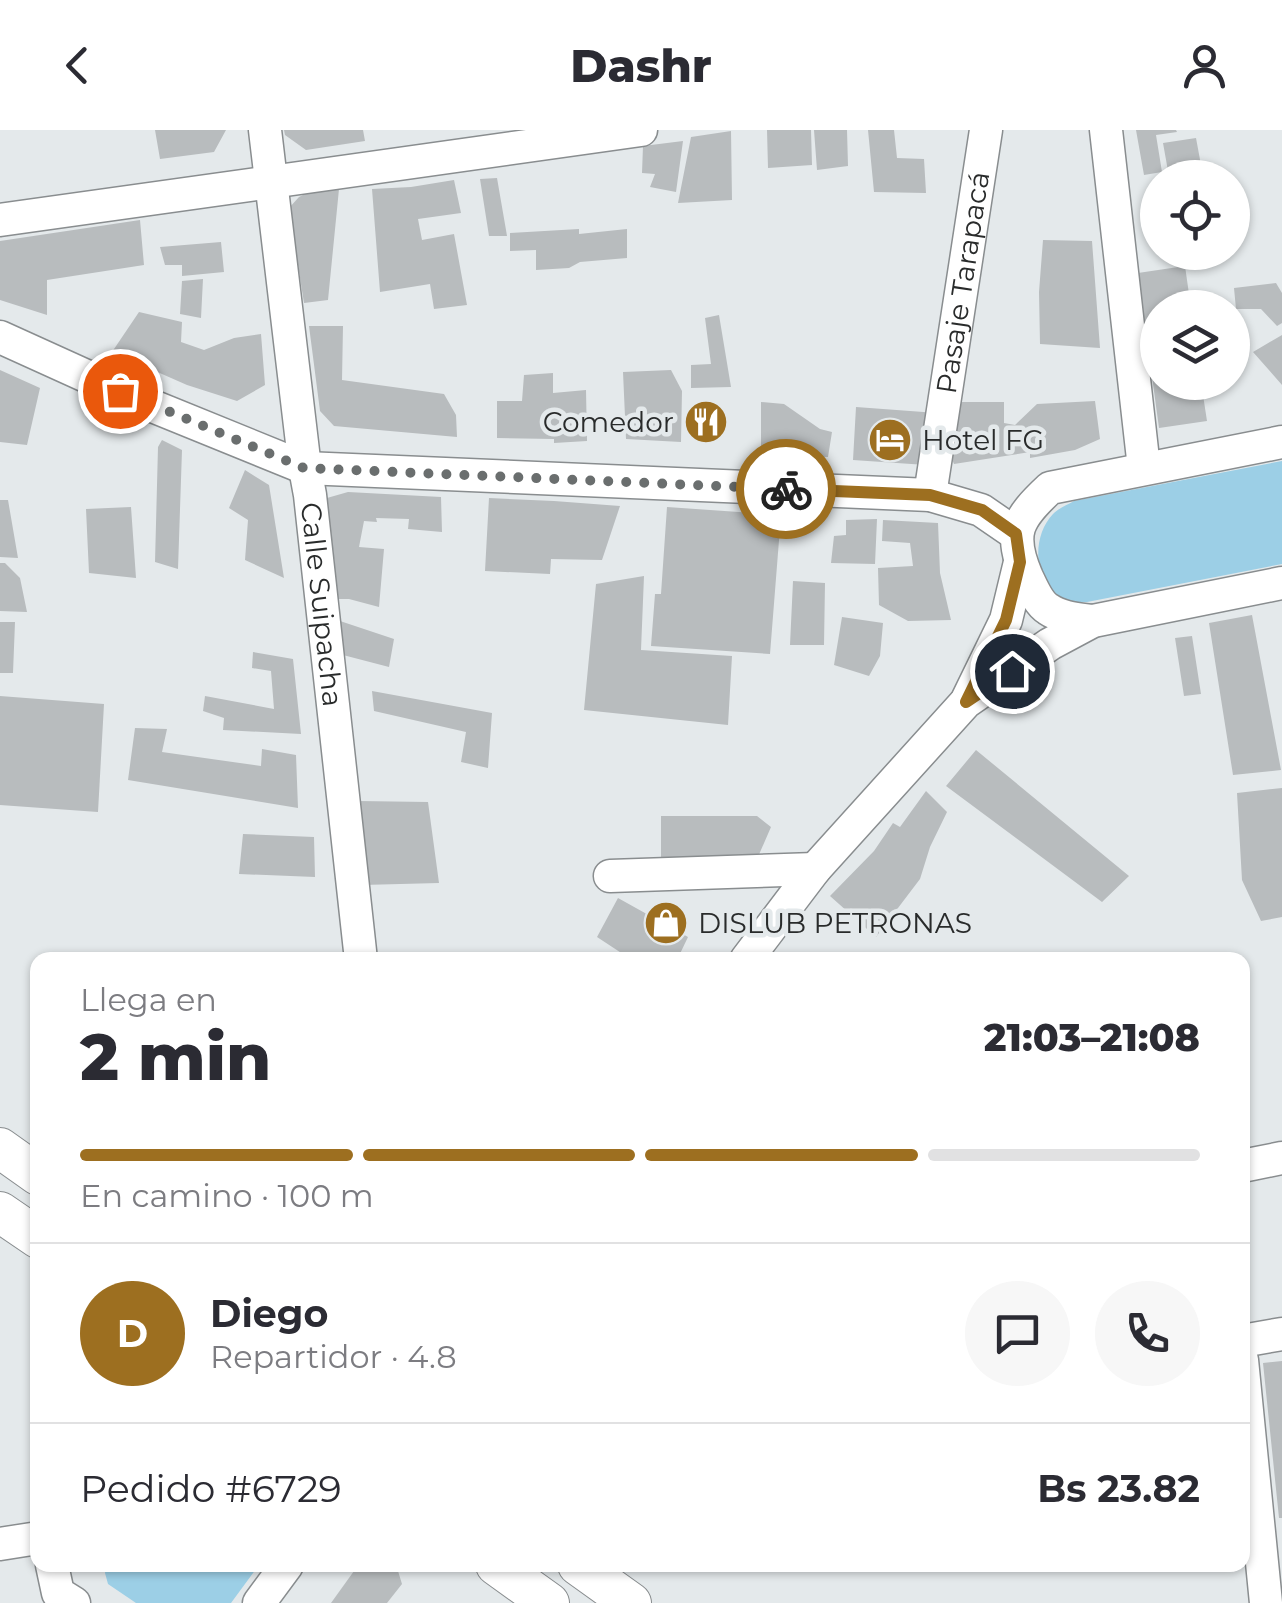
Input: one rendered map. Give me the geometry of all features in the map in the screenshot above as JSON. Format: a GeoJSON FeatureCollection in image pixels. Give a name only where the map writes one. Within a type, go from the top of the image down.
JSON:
{"type":"FeatureCollection","features":[{"type":"Feature","properties":{"kind":"main road"},"geometry":{"type":"LineString","coordinates":[[0,1148],[30,1169]]}},
{"type":"Feature","properties":{"kind":"main road"},"geometry":{"type":"LineString","coordinates":[[0,1212],[30,1233]]}},
{"type":"Feature","properties":{"kind":"main road"},"geometry":{"type":"LineString","coordinates":[[506,1572],[550,1603]]}},
{"type":"Feature","properties":{"kind":"main road"},"geometry":{"type":"LineString","coordinates":[[588,1572],[631,1603]]}},
{"type":"Feature","properties":{"kind":"street","name":"Calle Suipacha"},"geometry":{"type":"LineString","coordinates":[[265,130],[360,952]]}},
{"type":"Feature","properties":{"kind":"street"},"geometry":{"type":"LineString","coordinates":[[0,220],[641,130]]}},
{"type":"Feature","properties":{"kind":"street","name":"Pasaje Tarapacá"},"geometry":{"type":"LineString","coordinates":[[930,495],[986,130]]}},
{"type":"Feature","properties":{"kind":"street"},"geometry":{"type":"LineString","coordinates":[[1106,130],[1144,468]]}},
{"type":"Feature","properties":{"kind":"street"},"geometry":{"type":"LineString","coordinates":[[0,337],[150,405],[304,468],[930,495],[982,510],[1018,548],[1032,587],[1045,608],[1093,621]]}},
{"type":"Feature","properties":{"kind":"street"},"geometry":{"type":"LineString","coordinates":[[966,702],[1006,620],[1026,511],[1050,488],[1282,442]]}},
{"type":"Feature","properties":{"kind":"street"},"geometry":{"type":"LineString","coordinates":[[752,952],[815,870],[966,702],[1050,644],[1093,621],[1282,583]]}},
{"type":"Feature","properties":{"kind":"street"},"geometry":{"type":"LineString","coordinates":[[610,876],[815,870]]}},
{"type":"Feature","properties":{"kind":"street"},"geometry":{"type":"LineString","coordinates":[[1250,1164],[1282,1158]]}},
{"type":"Feature","properties":{"kind":"street"},"geometry":{"type":"LineString","coordinates":[[1250,1340],[1282,1334]]}},
{"type":"Feature","properties":{"kind":"street"},"geometry":{"type":"LineString","coordinates":[[1250,1441],[1266,1603]]}},
{"type":"Feature","properties":{"kind":"street"},"geometry":{"type":"LineString","coordinates":[[0,1544],[30,1539]]}},
{"type":"Feature","properties":{"kind":"street"},"geometry":{"type":"LineString","coordinates":[[54,1572],[58,1593],[74,1603]]}},
{"type":"Feature","properties":{"kind":"street"},"geometry":{"type":"LineString","coordinates":[[259,1603],[283,1572]]}},
{"type":"Feature","properties":{"kind":"shaded area"},"geometry":{"type":"Polygon","coordinates":[[[1282,461],[1282,564],[1087,602],[1063,599],[1046,582],[1038,559],[1041,535],[1060,508],[1074,501],[1282,461]]]}},
{"type":"Feature","properties":{"kind":"shaded area"},"geometry":{"type":"Polygon","coordinates":[[[254,1572],[231,1603],[136,1603],[108,1584],[105,1573],[254,1572]]]}},
{"type":"Feature","properties":{"kind":"building"},"geometry":{"type":"Polygon","coordinates":[[[155,130],[226,130],[214,152],[160,159],[155,130]]]}},
{"type":"Feature","properties":{"kind":"building"},"geometry":{"type":"Polygon","coordinates":[[[284,130],[363,130],[365,141],[306,150],[285,135],[284,130]]]}},
{"type":"Feature","properties":{"kind":"building"},"geometry":{"type":"Polygon","coordinates":[[[767,130],[811,130],[812,165],[768,168],[767,130]]]}},
{"type":"Feature","properties":{"kind":"building"},"geometry":{"type":"Polygon","coordinates":[[[814,130],[847,130],[848,166],[817,170],[814,130]]]}},
{"type":"Feature","properties":{"kind":"building"},"geometry":{"type":"Polygon","coordinates":[[[868,130],[894,130],[897,158],[924,159],[926,193],[874,192],[868,130]]]}},
{"type":"Feature","properties":{"kind":"building"},"geometry":{"type":"Polygon","coordinates":[[[1136,130],[1176,130],[1156,135],[1160,160],[1141,160],[1136,130]]]}},
{"type":"Feature","properties":{"kind":"building"},"geometry":{"type":"Polygon","coordinates":[[[731,131],[732,200],[678,203],[691,137],[731,131]]]}},
{"type":"Feature","properties":{"kind":"building"},"geometry":{"type":"Polygon","coordinates":[[[1196,138],[1200,160],[1166,160],[1163,143],[1196,138]]]}},
{"type":"Feature","properties":{"kind":"building"},"geometry":{"type":"Polygon","coordinates":[[[683,141],[676,192],[650,187],[655,174],[642,173],[643,146],[683,141]]]}},
{"type":"Feature","properties":{"kind":"building"},"geometry":{"type":"Polygon","coordinates":[[[497,178],[507,236],[489,236],[480,179],[497,178]]]}},
{"type":"Feature","properties":{"kind":"building"},"geometry":{"type":"Polygon","coordinates":[[[454,180],[461,213],[418,219],[422,240],[454,234],[467,305],[434,309],[430,284],[380,292],[372,189],[454,180]]]}},
{"type":"Feature","properties":{"kind":"building"},"geometry":{"type":"Polygon","coordinates":[[[317,188],[339,189],[328,300],[304,303],[289,208],[299,197],[317,188]]]}},
{"type":"Feature","properties":{"kind":"building"},"geometry":{"type":"Polygon","coordinates":[[[140,220],[144,265],[47,280],[47,315],[0,300],[0,241],[140,220]]]}},
{"type":"Feature","properties":{"kind":"building"},"geometry":{"type":"Polygon","coordinates":[[[579,229],[579,234],[627,229],[627,258],[536,270],[536,250],[510,251],[510,233],[579,229]]]}},
{"type":"Feature","properties":{"kind":"building"},"geometry":{"type":"Polygon","coordinates":[[[1043,240],[1092,241],[1100,348],[1040,344],[1043,240]]]}},
{"type":"Feature","properties":{"kind":"building"},"geometry":{"type":"Polygon","coordinates":[[[221,242],[224,272],[182,276],[182,265],[165,265],[160,247],[221,242]]]}},
{"type":"Feature","properties":{"kind":"building"},"geometry":{"type":"Polygon","coordinates":[[[1186,270],[1188,290],[1140,290],[1138,273],[1186,270]]]}},
{"type":"Feature","properties":{"kind":"building"},"geometry":{"type":"Polygon","coordinates":[[[203,279],[201,318],[180,314],[182,281],[203,279]]]}},
{"type":"Feature","properties":{"kind":"building"},"geometry":{"type":"Polygon","coordinates":[[[1276,283],[1282,293],[1282,323],[1277,326],[1261,309],[1250,309],[1250,290],[1234,288],[1276,283]]]}},
{"type":"Feature","properties":{"kind":"building"},"geometry":{"type":"Polygon","coordinates":[[[139,312],[182,322],[181,342],[204,350],[234,338],[261,334],[265,385],[237,401],[187,385],[112,352],[139,312]]]}},
{"type":"Feature","properties":{"kind":"building"},"geometry":{"type":"Polygon","coordinates":[[[719,315],[731,387],[691,388],[691,365],[711,364],[705,318],[719,315]]]}},
{"type":"Feature","properties":{"kind":"building"},"geometry":{"type":"Polygon","coordinates":[[[309,326],[343,326],[342,380],[444,394],[456,415],[457,437],[334,426],[320,411],[309,326]]]}},
{"type":"Feature","properties":{"kind":"building"},"geometry":{"type":"Polygon","coordinates":[[[1282,335],[1282,385],[1253,352],[1282,335]]]}},
{"type":"Feature","properties":{"kind":"building"},"geometry":{"type":"Polygon","coordinates":[[[0,370],[40,388],[27,445],[0,442],[0,370]]]}},
{"type":"Feature","properties":{"kind":"building"},"geometry":{"type":"Polygon","coordinates":[[[671,370],[682,391],[681,442],[626,439],[623,372],[671,370]]]}},
{"type":"Feature","properties":{"kind":"building"},"geometry":{"type":"Polygon","coordinates":[[[553,373],[553,393],[586,390],[587,441],[554,443],[554,439],[497,438],[497,401],[522,401],[524,375],[553,373]]]}},
{"type":"Feature","properties":{"kind":"building"},"geometry":{"type":"Polygon","coordinates":[[[1155,400],[1204,400],[1207,421],[1159,428],[1155,400]]]}},
{"type":"Feature","properties":{"kind":"building"},"geometry":{"type":"Polygon","coordinates":[[[1095,401],[1100,439],[1075,450],[1030,458],[1030,452],[954,464],[947,448],[954,402],[1004,402],[1004,423],[1015,425],[1037,404],[1095,401]]]}},
{"type":"Feature","properties":{"kind":"building"},"geometry":{"type":"Polygon","coordinates":[[[761,402],[784,404],[820,429],[832,432],[828,457],[761,456],[761,402]]]}},
{"type":"Feature","properties":{"kind":"building"},"geometry":{"type":"Polygon","coordinates":[[[856,407],[937,413],[926,465],[853,460],[856,407]]]}},
{"type":"Feature","properties":{"kind":"building"},"geometry":{"type":"Polygon","coordinates":[[[162,440],[182,450],[178,569],[155,562],[158,447],[162,440]]]}},
{"type":"Feature","properties":{"kind":"building"},"geometry":{"type":"Polygon","coordinates":[[[245,470],[269,485],[284,578],[245,560],[248,520],[229,508],[245,470]]]}},
{"type":"Feature","properties":{"kind":"building"},"geometry":{"type":"Polygon","coordinates":[[[348,492],[441,497],[442,532],[408,529],[409,519],[364,521],[359,547],[384,549],[379,607],[332,599],[335,566],[327,498],[348,492]]]}},
{"type":"Feature","properties":{"kind":"building"},"geometry":{"type":"Polygon","coordinates":[[[489,498],[620,506],[602,560],[551,559],[550,574],[485,571],[489,498]]]}},
{"type":"Feature","properties":{"kind":"building"},"geometry":{"type":"Polygon","coordinates":[[[0,500],[8,500],[18,558],[0,557],[0,500]]]}},
{"type":"Feature","properties":{"kind":"building"},"geometry":{"type":"Polygon","coordinates":[[[131,507],[136,578],[89,573],[86,509],[131,507]]]}},
{"type":"Feature","properties":{"kind":"building"},"geometry":{"type":"Polygon","coordinates":[[[667,507],[781,515],[770,654],[651,646],[655,594],[661,594],[667,507]]]}},
{"type":"Feature","properties":{"kind":"building"},"geometry":{"type":"Polygon","coordinates":[[[877,519],[875,564],[831,563],[834,536],[846,535],[846,520],[877,519]]]}},
{"type":"Feature","properties":{"kind":"building"},"geometry":{"type":"Polygon","coordinates":[[[883,520],[938,523],[940,573],[951,620],[908,621],[879,605],[878,568],[913,566],[910,543],[882,541],[883,520]]]}},
{"type":"Feature","properties":{"kind":"building"},"geometry":{"type":"Polygon","coordinates":[[[0,563],[20,578],[27,612],[0,611],[0,563]]]}},
{"type":"Feature","properties":{"kind":"building"},"geometry":{"type":"Polygon","coordinates":[[[644,576],[641,650],[732,656],[728,725],[584,710],[596,584],[644,576]]]}},
{"type":"Feature","properties":{"kind":"building"},"geometry":{"type":"Polygon","coordinates":[[[793,581],[825,583],[824,645],[790,645],[793,581]]]}},
{"type":"Feature","properties":{"kind":"building"},"geometry":{"type":"Polygon","coordinates":[[[1252,615],[1281,770],[1233,775],[1209,623],[1252,615]]]}},
{"type":"Feature","properties":{"kind":"building"},"geometry":{"type":"Polygon","coordinates":[[[842,617],[883,623],[880,656],[869,676],[834,665],[842,617]]]}},
{"type":"Feature","properties":{"kind":"building"},"geometry":{"type":"Polygon","coordinates":[[[340,621],[394,639],[389,667],[343,655],[340,621]]]}},
{"type":"Feature","properties":{"kind":"building"},"geometry":{"type":"Polygon","coordinates":[[[0,622],[15,622],[13,673],[0,673],[0,622]]]}},
{"type":"Feature","properties":{"kind":"building"},"geometry":{"type":"Polygon","coordinates":[[[1192,636],[1201,694],[1184,696],[1175,638],[1192,636]]]}},
{"type":"Feature","properties":{"kind":"building"},"geometry":{"type":"Polygon","coordinates":[[[253,652],[293,659],[301,734],[223,730],[224,718],[203,711],[205,696],[274,709],[271,671],[252,668],[253,652]]]}},
{"type":"Feature","properties":{"kind":"building"},"geometry":{"type":"Polygon","coordinates":[[[372,691],[492,713],[488,768],[461,762],[466,732],[374,711],[372,691]]]}},
{"type":"Feature","properties":{"kind":"building"},"geometry":{"type":"Polygon","coordinates":[[[0,696],[104,704],[98,812],[0,805],[0,696]]]}},
{"type":"Feature","properties":{"kind":"building"},"geometry":{"type":"Polygon","coordinates":[[[135,728],[167,729],[162,752],[261,766],[262,749],[296,755],[298,808],[128,780],[135,728]]]}},
{"type":"Feature","properties":{"kind":"building"},"geometry":{"type":"Polygon","coordinates":[[[976,750],[1129,876],[1102,902],[946,786],[976,750]]]}},
{"type":"Feature","properties":{"kind":"building"},"geometry":{"type":"Polygon","coordinates":[[[1282,788],[1282,917],[1261,921],[1242,880],[1237,793],[1282,788]]]}},
{"type":"Feature","properties":{"kind":"building"},"geometry":{"type":"Polygon","coordinates":[[[926,791],[947,812],[920,879],[876,937],[830,896],[874,851],[893,823],[900,827],[926,791]]]}},
{"type":"Feature","properties":{"kind":"building"},"geometry":{"type":"Polygon","coordinates":[[[358,801],[428,802],[439,883],[362,885],[358,801]]]}},
{"type":"Feature","properties":{"kind":"building"},"geometry":{"type":"Polygon","coordinates":[[[661,816],[757,816],[771,827],[754,866],[661,869],[661,816]]]}},
{"type":"Feature","properties":{"kind":"building"},"geometry":{"type":"Polygon","coordinates":[[[243,834],[314,837],[315,877],[239,874],[243,834]]]}},
{"type":"Feature","properties":{"kind":"building"},"geometry":{"type":"Polygon","coordinates":[[[618,898],[688,937],[681,952],[620,952],[597,937],[618,898]]]}},
{"type":"Feature","properties":{"kind":"building"},"geometry":{"type":"Polygon","coordinates":[[[1282,1361],[1282,1518],[1279,1518],[1263,1363],[1282,1361]]]}},
{"type":"Feature","properties":{"kind":"building"},"geometry":{"type":"Polygon","coordinates":[[[353,1572],[398,1572],[402,1584],[387,1603],[331,1603],[353,1572]]]}},
{"type":"Feature","properties":{"kind":"way so far"},"geometry":{"type":"LineString","coordinates":[[120,391],[304,468],[786,489]]}},
{"type":"Feature","properties":{"kind":"place","name":"Comedor"},"geometry":{"type":"Point","coordinates":[706,422]}},
{"type":"Feature","properties":{"kind":"place","name":"Hotel FG"},"geometry":{"type":"Point","coordinates":[890,440]}},
{"type":"Feature","properties":{"kind":"place","name":"DISLUB PETRONAS"},"geometry":{"type":"Point","coordinates":[666,923]}},
{"type":"Feature","properties":{"kind":"route"},"geometry":{"type":"LineString","coordinates":[[786,489],[930,495],[982,510],[1016,534],[1020,562],[1006,620],[966,702],[1012,671]]}}]}
